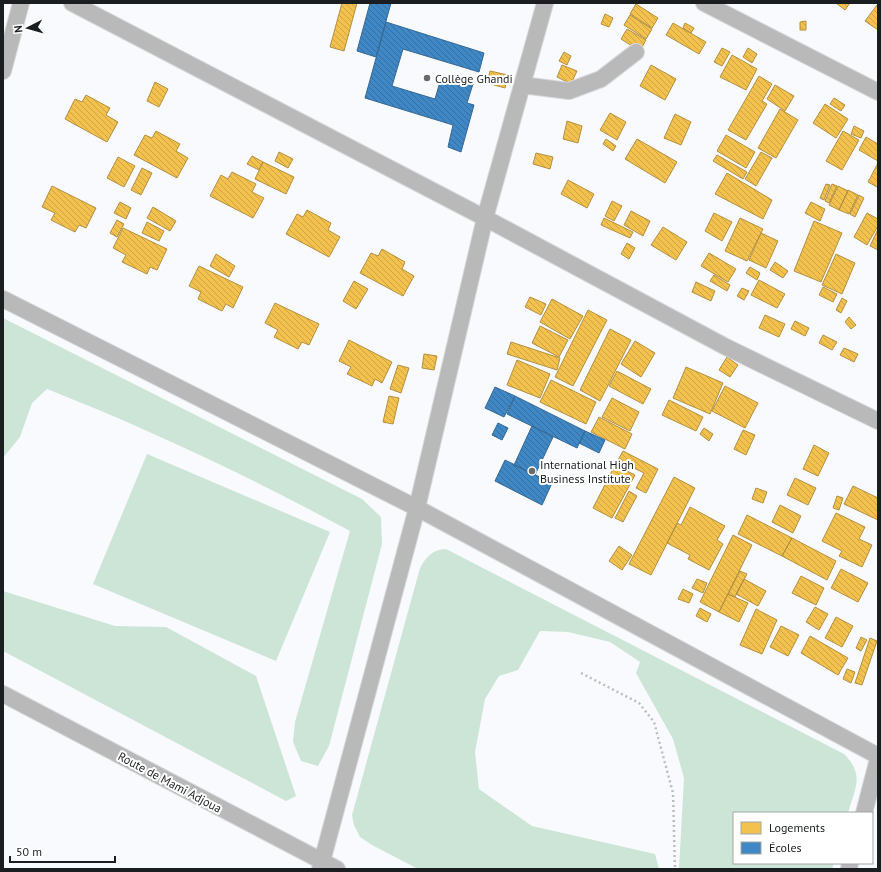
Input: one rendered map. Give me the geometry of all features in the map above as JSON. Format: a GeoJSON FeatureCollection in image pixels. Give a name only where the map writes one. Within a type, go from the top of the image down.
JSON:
{"type":"FeatureCollection","features":[{"type":"Feature","properties":{"kind":"street"},"geometry":{"type":"LineString","coordinates":[[3,71],[21,3]]}},
{"type":"Feature","properties":{"kind":"street"},"geometry":{"type":"LineString","coordinates":[[72,3],[485,218],[726,347],[878,421]]}},
{"type":"Feature","properties":{"kind":"street"},"geometry":{"type":"LineString","coordinates":[[320,865],[417,508],[485,218],[545,3]]}},
{"type":"Feature","properties":{"kind":"street"},"geometry":{"type":"LineString","coordinates":[[704,3],[878,92]]}},
{"type":"Feature","properties":{"kind":"street"},"geometry":{"type":"LineString","coordinates":[[522,85],[569,91],[601,79],[636,52]]}},
{"type":"Feature","properties":{"kind":"street"},"geometry":{"type":"LineString","coordinates":[[3,299],[417,508],[878,757],[864,812]]}},
{"type":"Feature","properties":{"kind":"street","name":"Route de Mami Adjoua"},"geometry":{"type":"LineString","coordinates":[[3,694],[320,865],[337,869]]}},
{"type":"Feature","properties":{"kind":"path"},"geometry":{"type":"LineString","coordinates":[[581,672],[639,703],[654,722],[673,793],[675,869]]}},
{"type":"Feature","properties":{"kind":"green space"},"geometry":{"type":"Polygon","coordinates":[[[3,318],[362,499],[381,517],[382,544],[329,746],[318,766],[301,761],[293,742],[295,722],[350,531],[276,492],[163,438],[47,389],[32,403],[20,437],[3,458],[3,318]]]}},
{"type":"Feature","properties":{"kind":"green space"},"geometry":{"type":"Polygon","coordinates":[[[147,454],[330,532],[276,661],[93,584],[147,454]]]}},
{"type":"Feature","properties":{"kind":"green space"},"geometry":{"type":"Polygon","coordinates":[[[446,549],[844,754],[854,769],[856,775],[855,789],[848,812],[733,812],[733,864],[834,864],[832,869],[679,869],[684,778],[673,739],[636,673],[640,662],[610,642],[568,632],[540,631],[518,670],[499,676],[485,699],[475,752],[479,789],[532,826],[655,854],[659,869],[418,869],[372,845],[360,837],[354,825],[352,815],[420,568],[430,554],[446,549]]]}},
{"type":"Feature","properties":{"kind":"green space"},"geometry":{"type":"Polygon","coordinates":[[[3,591],[115,626],[166,627],[256,676],[296,796],[286,801],[3,651],[3,591]]]}},
{"type":"Feature","properties":{"kind":"building: Logements"},"geometry":{"type":"Polygon","coordinates":[[[342,3],[357,3],[344,51],[330,47],[342,3]]]}},
{"type":"Feature","properties":{"kind":"building: Logements"},"geometry":{"type":"Polygon","coordinates":[[[836,3],[850,3],[845,10],[836,3]]]}},
{"type":"Feature","properties":{"kind":"building: Logements"},"geometry":{"type":"Polygon","coordinates":[[[636,4],[658,18],[652,28],[630,14],[636,4]]]}},
{"type":"Feature","properties":{"kind":"building: Logements"},"geometry":{"type":"Polygon","coordinates":[[[877,5],[878,6],[878,30],[865,21],[877,5]]]}},
{"type":"Feature","properties":{"kind":"building: Logements"},"geometry":{"type":"Polygon","coordinates":[[[605,14],[613,18],[609,27],[601,24],[605,14]]]}},
{"type":"Feature","properties":{"kind":"building: Logements"},"geometry":{"type":"Polygon","coordinates":[[[630,15],[652,29],[646,39],[624,25],[630,15]]]}},
{"type":"Feature","properties":{"kind":"building: Logements"},"geometry":{"type":"Polygon","coordinates":[[[806,21],[806,30],[800,30],[800,22],[806,21]]]}},
{"type":"Feature","properties":{"kind":"building: Logements"},"geometry":{"type":"Polygon","coordinates":[[[673,23],[706,42],[699,54],[666,35],[673,23]]]}},
{"type":"Feature","properties":{"kind":"building: Logements"},"geometry":{"type":"Polygon","coordinates":[[[685,23],[694,28],[691,33],[683,28],[685,23]]]}},
{"type":"Feature","properties":{"kind":"building: Logements"},"geometry":{"type":"Polygon","coordinates":[[[627,29],[646,40],[640,51],[621,39],[627,29]]]}},
{"type":"Feature","properties":{"kind":"building: Logements"},"geometry":{"type":"Polygon","coordinates":[[[722,48],[730,52],[722,66],[714,62],[722,48]]]}},
{"type":"Feature","properties":{"kind":"building: Logements"},"geometry":{"type":"Polygon","coordinates":[[[748,48],[757,54],[752,63],[743,57],[748,48]]]}},
{"type":"Feature","properties":{"kind":"building: Logements"},"geometry":{"type":"Polygon","coordinates":[[[564,52],[571,56],[567,65],[559,61],[564,52]]]}},
{"type":"Feature","properties":{"kind":"building: Logements"},"geometry":{"type":"Polygon","coordinates":[[[732,55],[757,69],[746,90],[720,77],[732,55]]]}},
{"type":"Feature","properties":{"kind":"building: Logements"},"geometry":{"type":"Polygon","coordinates":[[[562,65],[577,71],[571,84],[557,77],[562,65]]]}},
{"type":"Feature","properties":{"kind":"building: Logements"},"geometry":{"type":"Polygon","coordinates":[[[651,65],[676,79],[665,100],[640,86],[651,65]]]}},
{"type":"Feature","properties":{"kind":"building: Logements"},"geometry":{"type":"Polygon","coordinates":[[[490,71],[508,75],[505,88],[487,83],[490,71]]]}},
{"type":"Feature","properties":{"kind":"building: Logements"},"geometry":{"type":"Polygon","coordinates":[[[759,76],[772,84],[762,101],[767,104],[746,140],[728,130],[759,76]]]}},
{"type":"Feature","properties":{"kind":"building: Logements"},"geometry":{"type":"Polygon","coordinates":[[[155,82],[168,89],[159,107],[147,101],[155,82]]]}},
{"type":"Feature","properties":{"kind":"building: Logements"},"geometry":{"type":"Polygon","coordinates":[[[775,85],[794,96],[785,111],[767,99],[775,85]]]}},
{"type":"Feature","properties":{"kind":"building: Logements"},"geometry":{"type":"Polygon","coordinates":[[[86,95],[110,108],[106,115],[118,122],[107,142],[65,119],[75,99],[82,102],[86,95]]]}},
{"type":"Feature","properties":{"kind":"building: Logements"},"geometry":{"type":"Polygon","coordinates":[[[834,98],[845,105],[841,111],[830,104],[834,98]]]}},
{"type":"Feature","properties":{"kind":"building: Logements"},"geometry":{"type":"Polygon","coordinates":[[[825,104],[848,119],[836,138],[813,123],[825,104]]]}},
{"type":"Feature","properties":{"kind":"building: Logements"},"geometry":{"type":"Polygon","coordinates":[[[780,109],[798,120],[776,158],[758,148],[780,109]]]}},
{"type":"Feature","properties":{"kind":"building: Logements"},"geometry":{"type":"Polygon","coordinates":[[[610,113],[626,122],[617,140],[600,130],[610,113]]]}},
{"type":"Feature","properties":{"kind":"building: Logements"},"geometry":{"type":"Polygon","coordinates":[[[675,114],[691,122],[681,145],[664,138],[675,114]]]}},
{"type":"Feature","properties":{"kind":"building: Logements"},"geometry":{"type":"Polygon","coordinates":[[[567,121],[582,126],[578,143],[563,139],[567,121]]]}},
{"type":"Feature","properties":{"kind":"building: Logements"},"geometry":{"type":"Polygon","coordinates":[[[854,126],[864,131],[861,138],[851,134],[854,126]]]}},
{"type":"Feature","properties":{"kind":"building: Logements"},"geometry":{"type":"Polygon","coordinates":[[[156,131],[180,144],[176,151],[188,158],[177,178],[134,155],[145,135],[152,138],[156,131]]]}},
{"type":"Feature","properties":{"kind":"building: Logements"},"geometry":{"type":"Polygon","coordinates":[[[843,131],[859,140],[842,170],[826,161],[843,131]]]}},
{"type":"Feature","properties":{"kind":"building: Logements"},"geometry":{"type":"Polygon","coordinates":[[[726,135],[755,152],[746,168],[717,151],[726,135]]]}},
{"type":"Feature","properties":{"kind":"building: Logements"},"geometry":{"type":"Polygon","coordinates":[[[866,137],[878,144],[878,161],[859,150],[866,137]]]}},
{"type":"Feature","properties":{"kind":"building: Logements"},"geometry":{"type":"Polygon","coordinates":[[[606,139],[616,146],[613,151],[603,144],[606,139]]]}},
{"type":"Feature","properties":{"kind":"building: Logements"},"geometry":{"type":"Polygon","coordinates":[[[637,139],[677,162],[665,183],[625,159],[637,139]]]}},
{"type":"Feature","properties":{"kind":"building: Logements"},"geometry":{"type":"Polygon","coordinates":[[[279,152],[293,159],[288,168],[275,161],[279,152]]]}},
{"type":"Feature","properties":{"kind":"building: Logements"},"geometry":{"type":"Polygon","coordinates":[[[761,152],[772,158],[756,186],[745,179],[761,152]]]}},
{"type":"Feature","properties":{"kind":"building: Logements"},"geometry":{"type":"Polygon","coordinates":[[[536,153],[553,157],[550,169],[533,164],[536,153]]]}},
{"type":"Feature","properties":{"kind":"building: Logements"},"geometry":{"type":"Polygon","coordinates":[[[717,155],[747,172],[743,179],[713,161],[717,155]]]}},
{"type":"Feature","properties":{"kind":"building: Logements"},"geometry":{"type":"Polygon","coordinates":[[[252,156],[263,162],[259,170],[247,164],[252,156]]]}},
{"type":"Feature","properties":{"kind":"building: Logements"},"geometry":{"type":"Polygon","coordinates":[[[118,157],[135,166],[124,187],[107,178],[118,157]]]}},
{"type":"Feature","properties":{"kind":"building: Logements"},"geometry":{"type":"Polygon","coordinates":[[[263,162],[294,177],[286,194],[255,179],[263,162]]]}},
{"type":"Feature","properties":{"kind":"building: Logements"},"geometry":{"type":"Polygon","coordinates":[[[878,163],[878,186],[877,187],[868,182],[878,163]]]}},
{"type":"Feature","properties":{"kind":"building: Logements"},"geometry":{"type":"Polygon","coordinates":[[[142,168],[152,173],[141,195],[131,190],[142,168]]]}},
{"type":"Feature","properties":{"kind":"building: Logements"},"geometry":{"type":"Polygon","coordinates":[[[232,172],[256,184],[252,192],[264,198],[253,218],[210,196],[221,175],[228,179],[232,172]]]}},
{"type":"Feature","properties":{"kind":"building: Logements"},"geometry":{"type":"Polygon","coordinates":[[[727,173],[772,200],[763,219],[715,194],[727,173]]]}},
{"type":"Feature","properties":{"kind":"building: Logements"},"geometry":{"type":"Polygon","coordinates":[[[568,180],[594,194],[587,208],[561,194],[568,180]]]}},
{"type":"Feature","properties":{"kind":"building: Logements"},"geometry":{"type":"Polygon","coordinates":[[[826,184],[830,185],[824,200],[820,198],[826,184]]]}},
{"type":"Feature","properties":{"kind":"building: Logements"},"geometry":{"type":"Polygon","coordinates":[[[832,184],[837,186],[829,203],[825,201],[832,184]]]}},
{"type":"Feature","properties":{"kind":"building: Logements"},"geometry":{"type":"Polygon","coordinates":[[[52,186],[96,208],[86,228],[79,225],[75,232],[51,220],[55,213],[42,207],[52,186]]]}},
{"type":"Feature","properties":{"kind":"building: Logements"},"geometry":{"type":"Polygon","coordinates":[[[838,186],[848,191],[839,210],[829,205],[838,186]]]}},
{"type":"Feature","properties":{"kind":"building: Logements"},"geometry":{"type":"Polygon","coordinates":[[[848,190],[858,195],[849,214],[839,210],[848,190]]]}},
{"type":"Feature","properties":{"kind":"building: Logements"},"geometry":{"type":"Polygon","coordinates":[[[859,195],[864,198],[855,217],[850,214],[859,195]]]}},
{"type":"Feature","properties":{"kind":"building: Logements"},"geometry":{"type":"Polygon","coordinates":[[[612,201],[622,206],[614,221],[605,216],[612,201]]]}},
{"type":"Feature","properties":{"kind":"building: Logements"},"geometry":{"type":"Polygon","coordinates":[[[120,202],[131,208],[126,219],[114,213],[120,202]]]}},
{"type":"Feature","properties":{"kind":"building: Logements"},"geometry":{"type":"Polygon","coordinates":[[[811,202],[825,209],[820,221],[805,213],[811,202]]]}},
{"type":"Feature","properties":{"kind":"building: Logements"},"geometry":{"type":"Polygon","coordinates":[[[153,207],[176,221],[170,231],[147,218],[153,207]]]}},
{"type":"Feature","properties":{"kind":"building: Logements"},"geometry":{"type":"Polygon","coordinates":[[[307,210],[331,223],[328,230],[340,237],[329,257],[286,234],[297,214],[303,217],[307,210]]]}},
{"type":"Feature","properties":{"kind":"building: Logements"},"geometry":{"type":"Polygon","coordinates":[[[631,211],[650,221],[643,236],[624,225],[631,211]]]}},
{"type":"Feature","properties":{"kind":"building: Logements"},"geometry":{"type":"Polygon","coordinates":[[[714,213],[732,222],[722,241],[705,231],[714,213]]]}},
{"type":"Feature","properties":{"kind":"building: Logements"},"geometry":{"type":"Polygon","coordinates":[[[867,213],[878,219],[878,226],[867,245],[854,237],[867,213]]]}},
{"type":"Feature","properties":{"kind":"building: Logements"},"geometry":{"type":"Polygon","coordinates":[[[604,218],[633,232],[630,238],[601,225],[604,218]]]}},
{"type":"Feature","properties":{"kind":"building: Logements"},"geometry":{"type":"Polygon","coordinates":[[[740,218],[763,229],[747,261],[725,251],[740,218]]]}},
{"type":"Feature","properties":{"kind":"building: Logements"},"geometry":{"type":"Polygon","coordinates":[[[117,220],[124,224],[117,237],[110,233],[117,220]]]}},
{"type":"Feature","properties":{"kind":"building: Logements"},"geometry":{"type":"Polygon","coordinates":[[[814,221],[842,233],[821,282],[794,271],[814,221]]]}},
{"type":"Feature","properties":{"kind":"building: Logements"},"geometry":{"type":"Polygon","coordinates":[[[147,222],[164,231],[159,241],[142,233],[147,222]]]}},
{"type":"Feature","properties":{"kind":"building: Logements"},"geometry":{"type":"Polygon","coordinates":[[[663,227],[687,242],[676,260],[651,245],[663,227]]]}},
{"type":"Feature","properties":{"kind":"building: Logements"},"geometry":{"type":"Polygon","coordinates":[[[123,228],[167,249],[157,270],[150,267],[147,274],[122,262],[126,255],[113,248],[123,228]]]}},
{"type":"Feature","properties":{"kind":"building: Logements"},"geometry":{"type":"Polygon","coordinates":[[[878,229],[878,250],[870,246],[878,229]]]}},
{"type":"Feature","properties":{"kind":"building: Logements"},"geometry":{"type":"Polygon","coordinates":[[[761,233],[778,241],[766,268],[749,260],[761,233]]]}},
{"type":"Feature","properties":{"kind":"building: Logements"},"geometry":{"type":"Polygon","coordinates":[[[627,243],[635,248],[629,259],[621,254],[627,243]]]}},
{"type":"Feature","properties":{"kind":"building: Logements"},"geometry":{"type":"Polygon","coordinates":[[[382,249],[405,262],[402,269],[414,276],[403,296],[360,273],[371,253],[378,256],[382,249]]]}},
{"type":"Feature","properties":{"kind":"building: Logements"},"geometry":{"type":"Polygon","coordinates":[[[709,253],[736,269],[728,282],[701,266],[709,253]]]}},
{"type":"Feature","properties":{"kind":"building: Logements"},"geometry":{"type":"Polygon","coordinates":[[[216,254],[235,266],[229,277],[210,266],[216,254]]]}},
{"type":"Feature","properties":{"kind":"building: Logements"},"geometry":{"type":"Polygon","coordinates":[[[836,254],[855,263],[842,294],[822,285],[836,254]]]}},
{"type":"Feature","properties":{"kind":"building: Logements"},"geometry":{"type":"Polygon","coordinates":[[[775,262],[788,271],[783,278],[770,270],[775,262]]]}},
{"type":"Feature","properties":{"kind":"building: Logements"},"geometry":{"type":"Polygon","coordinates":[[[199,266],[243,287],[233,308],[226,304],[222,311],[198,299],[201,292],[189,286],[199,266]]]}},
{"type":"Feature","properties":{"kind":"building: Logements"},"geometry":{"type":"Polygon","coordinates":[[[750,267],[760,273],[757,280],[746,273],[750,267]]]}},
{"type":"Feature","properties":{"kind":"building: Logements"},"geometry":{"type":"Polygon","coordinates":[[[714,275],[730,285],[727,291],[710,281],[714,275]]]}},
{"type":"Feature","properties":{"kind":"building: Logements"},"geometry":{"type":"Polygon","coordinates":[[[759,280],[785,294],[777,308],[751,295],[759,280]]]}},
{"type":"Feature","properties":{"kind":"building: Logements"},"geometry":{"type":"Polygon","coordinates":[[[354,281],[368,289],[356,309],[343,301],[354,281]]]}},
{"type":"Feature","properties":{"kind":"building: Logements"},"geometry":{"type":"Polygon","coordinates":[[[696,282],[715,291],[711,301],[692,292],[696,282]]]}},
{"type":"Feature","properties":{"kind":"building: Logements"},"geometry":{"type":"Polygon","coordinates":[[[823,287],[837,294],[833,302],[819,295],[823,287]]]}},
{"type":"Feature","properties":{"kind":"building: Logements"},"geometry":{"type":"Polygon","coordinates":[[[742,288],[749,291],[744,300],[737,296],[742,288]]]}},
{"type":"Feature","properties":{"kind":"building: Logements"},"geometry":{"type":"Polygon","coordinates":[[[530,297],[546,304],[541,315],[525,307],[530,297]]]}},
{"type":"Feature","properties":{"kind":"building: Logements"},"geometry":{"type":"Polygon","coordinates":[[[842,298],[847,301],[841,313],[836,310],[842,298]]]}},
{"type":"Feature","properties":{"kind":"building: Logements"},"geometry":{"type":"Polygon","coordinates":[[[552,299],[583,316],[570,339],[540,322],[552,299]]]}},
{"type":"Feature","properties":{"kind":"building: Logements"},"geometry":{"type":"Polygon","coordinates":[[[275,303],[319,324],[309,345],[302,342],[298,349],[274,337],[278,330],[265,323],[275,303]]]}},
{"type":"Feature","properties":{"kind":"building: Logements"},"geometry":{"type":"Polygon","coordinates":[[[588,310],[607,320],[573,386],[555,377],[588,310]]]}},
{"type":"Feature","properties":{"kind":"building: Logements"},"geometry":{"type":"Polygon","coordinates":[[[765,315],[785,324],[779,337],[759,328],[765,315]]]}},
{"type":"Feature","properties":{"kind":"building: Logements"},"geometry":{"type":"Polygon","coordinates":[[[849,317],[856,325],[851,329],[845,322],[849,317]]]}},
{"type":"Feature","properties":{"kind":"building: Logements"},"geometry":{"type":"Polygon","coordinates":[[[795,321],[809,328],[805,336],[791,329],[795,321]]]}},
{"type":"Feature","properties":{"kind":"building: Logements"},"geometry":{"type":"Polygon","coordinates":[[[540,326],[568,340],[559,357],[532,343],[540,326]]]}},
{"type":"Feature","properties":{"kind":"building: Logements"},"geometry":{"type":"Polygon","coordinates":[[[610,329],[631,340],[600,401],[580,390],[610,329]]]}},
{"type":"Feature","properties":{"kind":"building: Logements"},"geometry":{"type":"Polygon","coordinates":[[[823,335],[837,342],[832,350],[819,343],[823,335]]]}},
{"type":"Feature","properties":{"kind":"building: Logements"},"geometry":{"type":"Polygon","coordinates":[[[349,340],[392,362],[382,383],[375,379],[372,386],[347,374],[351,367],[339,361],[349,340]]]}},
{"type":"Feature","properties":{"kind":"building: Logements"},"geometry":{"type":"Polygon","coordinates":[[[635,341],[655,353],[641,377],[621,364],[635,341]]]}},
{"type":"Feature","properties":{"kind":"building: Logements"},"geometry":{"type":"Polygon","coordinates":[[[511,342],[560,358],[557,370],[507,354],[511,342]]]}},
{"type":"Feature","properties":{"kind":"building: Logements"},"geometry":{"type":"Polygon","coordinates":[[[844,348],[858,354],[854,362],[840,355],[844,348]]]}},
{"type":"Feature","properties":{"kind":"building: Logements"},"geometry":{"type":"Polygon","coordinates":[[[424,354],[437,356],[434,370],[422,368],[424,354]]]}},
{"type":"Feature","properties":{"kind":"building: Logements"},"geometry":{"type":"Polygon","coordinates":[[[727,357],[738,365],[730,377],[719,370],[727,357]]]}},
{"type":"Feature","properties":{"kind":"building: Logements"},"geometry":{"type":"Polygon","coordinates":[[[517,360],[550,374],[540,398],[507,385],[517,360]]]}},
{"type":"Feature","properties":{"kind":"building: Logements"},"geometry":{"type":"Polygon","coordinates":[[[398,365],[409,368],[401,393],[390,389],[398,365]]]}},
{"type":"Feature","properties":{"kind":"building: Logements"},"geometry":{"type":"Polygon","coordinates":[[[686,367],[723,383],[710,414],[673,398],[686,367]]]}},
{"type":"Feature","properties":{"kind":"building: Logements"},"geometry":{"type":"Polygon","coordinates":[[[617,371],[651,389],[643,404],[609,386],[617,371]]]}},
{"type":"Feature","properties":{"kind":"building: Logements"},"geometry":{"type":"Polygon","coordinates":[[[551,380],[596,402],[586,424],[540,402],[551,380]]]}},
{"type":"Feature","properties":{"kind":"building: Logements"},"geometry":{"type":"Polygon","coordinates":[[[725,386],[758,403],[745,428],[712,411],[725,386]]]}},
{"type":"Feature","properties":{"kind":"building: Logements"},"geometry":{"type":"Polygon","coordinates":[[[389,396],[399,398],[393,424],[383,422],[389,396]]]}},
{"type":"Feature","properties":{"kind":"building: Logements"},"geometry":{"type":"Polygon","coordinates":[[[612,398],[639,412],[630,431],[602,417],[612,398]]]}},
{"type":"Feature","properties":{"kind":"building: Logements"},"geometry":{"type":"Polygon","coordinates":[[[669,400],[703,417],[696,431],[662,415],[669,400]]]}},
{"type":"Feature","properties":{"kind":"building: Logements"},"geometry":{"type":"Polygon","coordinates":[[[599,417],[632,434],[625,449],[591,432],[599,417]]]}},
{"type":"Feature","properties":{"kind":"building: Logements"},"geometry":{"type":"Polygon","coordinates":[[[704,428],[713,434],[709,441],[700,434],[704,428]]]}},
{"type":"Feature","properties":{"kind":"building: Logements"},"geometry":{"type":"Polygon","coordinates":[[[743,430],[755,435],[746,455],[734,449],[743,430]]]}},
{"type":"Feature","properties":{"kind":"building: Logements"},"geometry":{"type":"Polygon","coordinates":[[[814,445],[829,453],[818,476],[803,469],[814,445]]]}},
{"type":"Feature","properties":{"kind":"building: Logements"},"geometry":{"type":"Polygon","coordinates":[[[623,451],[658,469],[646,493],[636,488],[644,473],[618,460],[623,451]]]}},
{"type":"Feature","properties":{"kind":"building: Logements"},"geometry":{"type":"Polygon","coordinates":[[[615,465],[635,475],[612,518],[593,508],[615,465]]]}},
{"type":"Feature","properties":{"kind":"building: Logements"},"geometry":{"type":"Polygon","coordinates":[[[674,477],[695,488],[651,575],[629,564],[674,477]]]}},
{"type":"Feature","properties":{"kind":"building: Logements"},"geometry":{"type":"Polygon","coordinates":[[[795,478],[816,488],[808,505],[787,495],[795,478]]]}},
{"type":"Feature","properties":{"kind":"building: Logements"},"geometry":{"type":"Polygon","coordinates":[[[853,486],[878,498],[878,520],[844,504],[853,486]]]}},
{"type":"Feature","properties":{"kind":"building: Logements"},"geometry":{"type":"Polygon","coordinates":[[[756,488],[767,492],[763,503],[752,499],[756,488]]]}},
{"type":"Feature","properties":{"kind":"building: Logements"},"geometry":{"type":"Polygon","coordinates":[[[629,491],[637,496],[623,522],[615,518],[629,491]]]}},
{"type":"Feature","properties":{"kind":"building: Logements"},"geometry":{"type":"Polygon","coordinates":[[[837,496],[843,498],[839,510],[833,508],[837,496]]]}},
{"type":"Feature","properties":{"kind":"building: Logements"},"geometry":{"type":"Polygon","coordinates":[[[780,505],[801,516],[793,533],[772,522],[780,505]]]}},
{"type":"Feature","properties":{"kind":"building: Logements"},"geometry":{"type":"Polygon","coordinates":[[[690,507],[725,526],[717,540],[723,544],[709,570],[688,559],[690,555],[667,543],[677,523],[681,525],[690,507]]]}},
{"type":"Feature","properties":{"kind":"building: Logements"},"geometry":{"type":"Polygon","coordinates":[[[836,513],[865,527],[859,539],[872,545],[862,567],[839,556],[842,551],[822,541],[836,513]]]}},
{"type":"Feature","properties":{"kind":"building: Logements"},"geometry":{"type":"Polygon","coordinates":[[[747,515],[792,538],[782,556],[738,534],[747,515]]]}},
{"type":"Feature","properties":{"kind":"building: Logements"},"geometry":{"type":"Polygon","coordinates":[[[733,535],[752,545],[719,612],[700,602],[733,535]]]}},
{"type":"Feature","properties":{"kind":"building: Logements"},"geometry":{"type":"Polygon","coordinates":[[[792,538],[836,561],[827,580],[782,556],[792,538]]]}},
{"type":"Feature","properties":{"kind":"building: Logements"},"geometry":{"type":"Polygon","coordinates":[[[619,546],[632,555],[622,570],[609,561],[619,546]]]}},
{"type":"Feature","properties":{"kind":"building: Logements"},"geometry":{"type":"Polygon","coordinates":[[[841,569],[868,583],[858,602],[831,588],[841,569]]]}},
{"type":"Feature","properties":{"kind":"building: Logements"},"geometry":{"type":"Polygon","coordinates":[[[740,571],[747,574],[735,597],[728,594],[740,571]]]}},
{"type":"Feature","properties":{"kind":"building: Logements"},"geometry":{"type":"Polygon","coordinates":[[[801,576],[824,588],[816,605],[792,593],[801,576]]]}},
{"type":"Feature","properties":{"kind":"building: Logements"},"geometry":{"type":"Polygon","coordinates":[[[697,579],[707,583],[703,593],[692,588],[697,579]]]}},
{"type":"Feature","properties":{"kind":"building: Logements"},"geometry":{"type":"Polygon","coordinates":[[[744,579],[766,591],[758,606],[736,594],[744,579]]]}},
{"type":"Feature","properties":{"kind":"building: Logements"},"geometry":{"type":"Polygon","coordinates":[[[683,589],[693,594],[689,603],[678,599],[683,589]]]}},
{"type":"Feature","properties":{"kind":"building: Logements"},"geometry":{"type":"Polygon","coordinates":[[[728,594],[748,603],[739,622],[719,612],[728,594]]]}},
{"type":"Feature","properties":{"kind":"building: Logements"},"geometry":{"type":"Polygon","coordinates":[[[815,607],[828,614],[819,630],[806,622],[815,607]]]}},
{"type":"Feature","properties":{"kind":"building: Logements"},"geometry":{"type":"Polygon","coordinates":[[[700,608],[711,614],[707,622],[696,616],[700,608]]]}},
{"type":"Feature","properties":{"kind":"building: Logements"},"geometry":{"type":"Polygon","coordinates":[[[756,609],[777,620],[762,654],[740,645],[756,609]]]}},
{"type":"Feature","properties":{"kind":"building: Logements"},"geometry":{"type":"Polygon","coordinates":[[[836,617],[853,626],[842,647],[825,638],[836,617]]]}},
{"type":"Feature","properties":{"kind":"building: Logements"},"geometry":{"type":"Polygon","coordinates":[[[781,626],[799,635],[788,656],[770,647],[781,626]]]}},
{"type":"Feature","properties":{"kind":"building: Logements"},"geometry":{"type":"Polygon","coordinates":[[[810,636],[848,658],[838,675],[801,653],[810,636]]]}},
{"type":"Feature","properties":{"kind":"building: Logements"},"geometry":{"type":"Polygon","coordinates":[[[861,637],[867,640],[861,651],[856,648],[861,637]]]}},
{"type":"Feature","properties":{"kind":"building: Logements"},"geometry":{"type":"Polygon","coordinates":[[[870,638],[877,641],[862,685],[855,683],[870,638]]]}},
{"type":"Feature","properties":{"kind":"building: Logements"},"geometry":{"type":"Polygon","coordinates":[[[847,669],[855,672],[851,683],[843,679],[847,669]]]}},
{"type":"Feature","properties":{"kind":"building: Écoles"},"geometry":{"type":"Polygon","coordinates":[[[370,3],[391,3],[376,57],[357,51],[370,3]]]}},
{"type":"Feature","properties":{"kind":"building: Écoles"},"geometry":{"type":"Polygon","coordinates":[[[386,22],[484,53],[479,72],[403,49],[392,86],[435,99],[442,75],[473,84],[467,103],[474,105],[461,152],[448,147],[453,125],[365,98],[386,22]]]}},
{"type":"Feature","properties":{"kind":"building: Écoles"},"geometry":{"type":"Polygon","coordinates":[[[495,387],[515,396],[504,417],[485,408],[495,387]]]}},
{"type":"Feature","properties":{"kind":"building: Écoles"},"geometry":{"type":"Polygon","coordinates":[[[515,396],[585,431],[577,448],[507,414],[515,396]]]}},
{"type":"Feature","properties":{"kind":"building: Écoles"},"geometry":{"type":"Polygon","coordinates":[[[498,423],[508,428],[502,440],[492,435],[498,423]]]}},
{"type":"Feature","properties":{"kind":"building: Écoles"},"geometry":{"type":"Polygon","coordinates":[[[532,426],[553,437],[535,475],[514,465],[532,426]]]}},
{"type":"Feature","properties":{"kind":"building: Écoles"},"geometry":{"type":"Polygon","coordinates":[[[585,431],[605,440],[599,453],[579,443],[585,431]]]}},
{"type":"Feature","properties":{"kind":"building: Écoles"},"geometry":{"type":"Polygon","coordinates":[[[505,460],[552,483],[542,505],[495,481],[505,460]]]}},
{"type":"Feature","properties":{"kind":"place","name":"Collège Ghandi"},"geometry":{"type":"Point","coordinates":[427,78]}},
{"type":"Feature","properties":{"kind":"place","name":"International High Business Institute"},"geometry":{"type":"Point","coordinates":[532,471]}}]}
